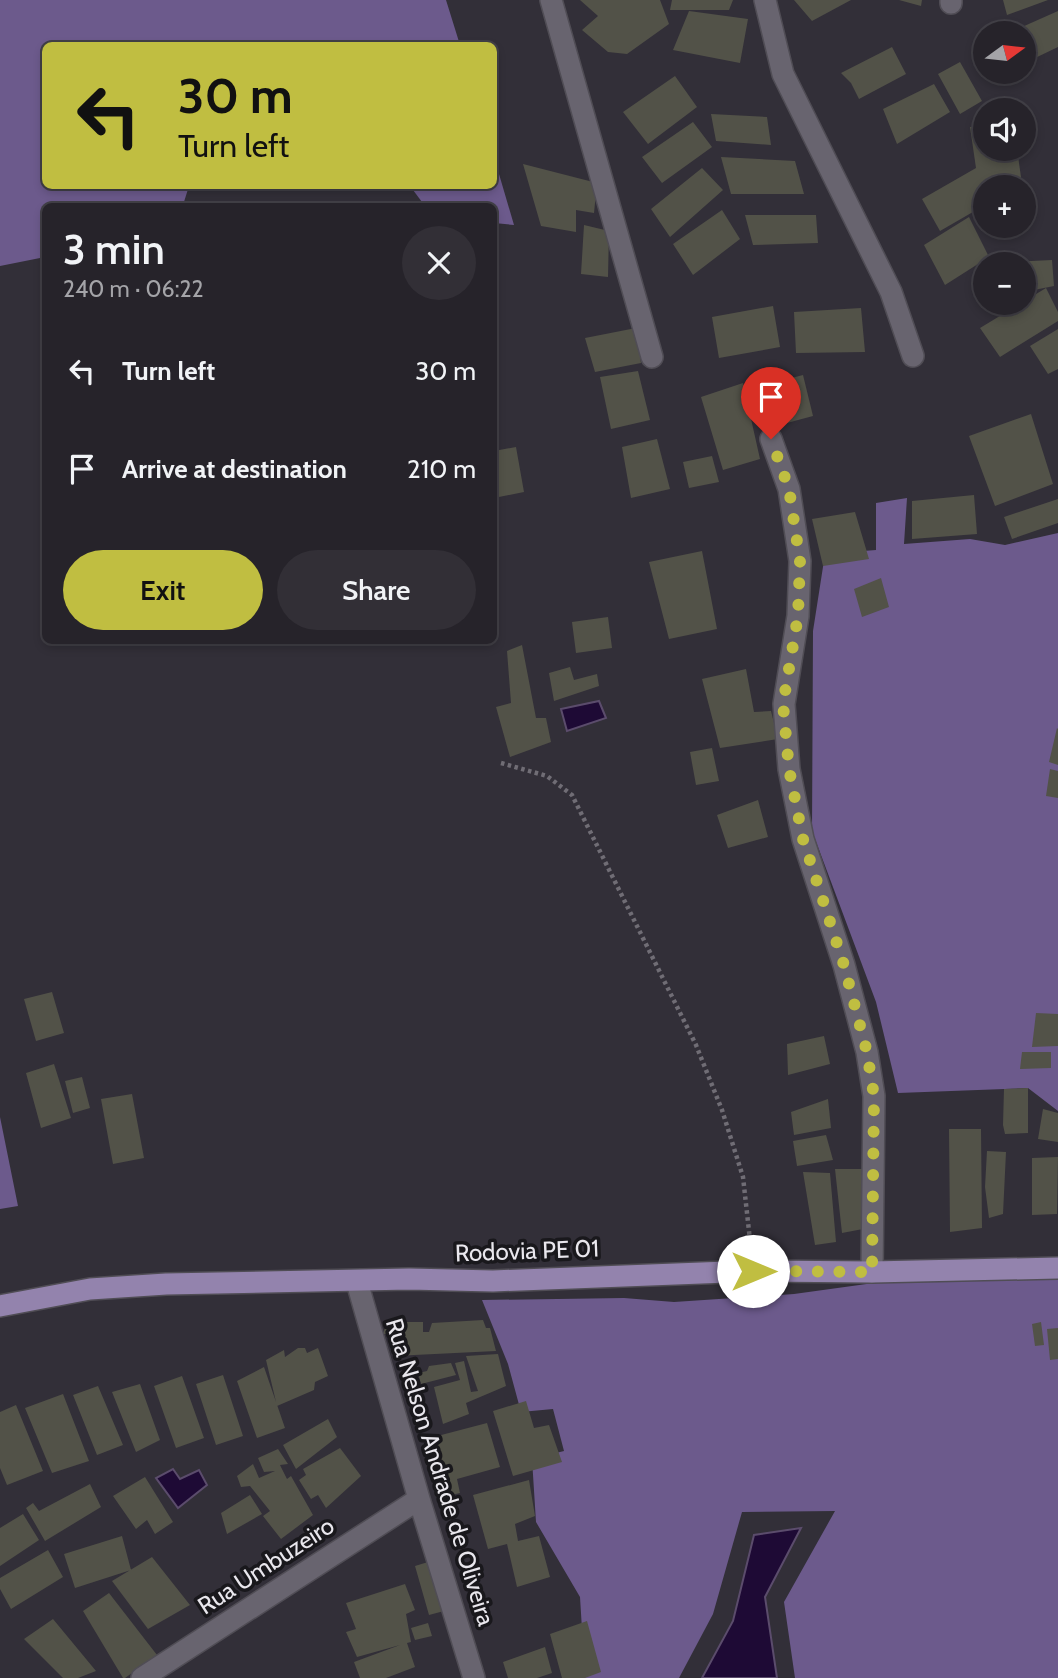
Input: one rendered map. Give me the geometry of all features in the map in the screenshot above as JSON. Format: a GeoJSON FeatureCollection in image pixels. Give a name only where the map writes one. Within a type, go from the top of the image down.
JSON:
{"type":"FeatureCollection","features":[{"type":"Feature","properties":{"kind":"main road","name":"Rodovia PE 01"},"geometry":{"type":"LineString","coordinates":[[0,1306],[90,1289],[166,1284],[410,1279],[493,1281],[753,1271],[872,1272],[1058,1268]]}},
{"type":"Feature","properties":{"kind":"street"},"geometry":{"type":"LineString","coordinates":[[551,0],[652,356]]}},
{"type":"Feature","properties":{"kind":"street"},"geometry":{"type":"LineString","coordinates":[[765,0],[783,74],[891,292],[913,356]]}},
{"type":"Feature","properties":{"kind":"street"},"geometry":{"type":"LineString","coordinates":[[771,439],[789,489],[800,561],[798,616],[783,704],[789,769],[803,839],[861,1027],[874,1096],[872,1272]]}},
{"type":"Feature","properties":{"kind":"street","name":"Rua Nelson Andrade de Oliveira"},"geometry":{"type":"LineString","coordinates":[[357,1282],[474,1678]]}},
{"type":"Feature","properties":{"kind":"street","name":"Rua Umbuzeiro"},"geometry":{"type":"LineString","coordinates":[[142,1678],[419,1499]]}},
{"type":"Feature","properties":{"kind":"path"},"geometry":{"type":"LineString","coordinates":[[501,762],[547,776],[572,795],[696,1045],[722,1110],[743,1177],[753,1271]]}},
{"type":"Feature","properties":{"kind":"shaded area"},"geometry":{"type":"Polygon","coordinates":[[[0,0],[446,0],[459,42],[42,42],[42,189],[188,189],[184,203],[42,203],[42,258],[0,266],[0,0]]]}},
{"type":"Feature","properties":{"kind":"shaded area"},"geometry":{"type":"Polygon","coordinates":[[[497,167],[514,225],[497,223],[497,203],[423,203],[412,189],[497,189],[497,167]]]}},
{"type":"Feature","properties":{"kind":"shaded area"},"geometry":{"type":"Polygon","coordinates":[[[907,498],[904,544],[970,539],[1005,545],[1058,533],[1058,1111],[1028,1088],[898,1093],[876,1002],[812,831],[813,631],[825,554],[876,550],[876,503],[907,498]]]}},
{"type":"Feature","properties":{"kind":"shaded area"},"geometry":{"type":"Polygon","coordinates":[[[599,701],[606,718],[567,731],[561,709],[599,701]]]}},
{"type":"Feature","properties":{"kind":"shaded area"},"geometry":{"type":"Polygon","coordinates":[[[0,1117],[18,1206],[0,1209],[0,1117]]]}},
{"type":"Feature","properties":{"kind":"shaded area"},"geometry":{"type":"Polygon","coordinates":[[[1058,1278],[1058,1678],[795,1678],[784,1602],[835,1511],[742,1512],[713,1614],[679,1678],[585,1678],[580,1597],[536,1522],[532,1459],[564,1451],[553,1409],[521,1412],[508,1364],[482,1300],[624,1298],[674,1302],[794,1294],[881,1282],[1058,1278]]]}},
{"type":"Feature","properties":{"kind":"shaded area"},"geometry":{"type":"Polygon","coordinates":[[[173,1469],[180,1479],[199,1470],[207,1485],[178,1508],[156,1478],[173,1469]]]}},
{"type":"Feature","properties":{"kind":"shaded area"},"geometry":{"type":"Polygon","coordinates":[[[801,1528],[765,1597],[777,1678],[702,1678],[733,1621],[754,1535],[801,1528]]]}},
{"type":"Feature","properties":{"kind":"building"},"geometry":{"type":"Polygon","coordinates":[[[580,0],[660,0],[669,24],[627,54],[608,52],[582,30],[598,16],[580,0]]]}},
{"type":"Feature","properties":{"kind":"building"},"geometry":{"type":"Polygon","coordinates":[[[672,0],[733,0],[729,10],[670,10],[672,0]]]}},
{"type":"Feature","properties":{"kind":"building"},"geometry":{"type":"Polygon","coordinates":[[[794,0],[851,0],[812,21],[794,0]]]}},
{"type":"Feature","properties":{"kind":"building"},"geometry":{"type":"Polygon","coordinates":[[[899,0],[922,0],[921,6],[899,0]]]}},
{"type":"Feature","properties":{"kind":"building"},"geometry":{"type":"Polygon","coordinates":[[[1003,0],[1048,0],[1007,15],[1003,0]]]}},
{"type":"Feature","properties":{"kind":"building"},"geometry":{"type":"Polygon","coordinates":[[[689,11],[748,19],[740,63],[673,50],[689,11]]]}},
{"type":"Feature","properties":{"kind":"building"},"geometry":{"type":"Polygon","coordinates":[[[1058,11],[1058,47],[1036,58],[1036,21],[1058,11]]]}},
{"type":"Feature","properties":{"kind":"building"},"geometry":{"type":"Polygon","coordinates":[[[892,47],[906,74],[859,99],[851,83],[841,73],[892,47]]]}},
{"type":"Feature","properties":{"kind":"building"},"geometry":{"type":"Polygon","coordinates":[[[960,62],[980,98],[973,98],[973,106],[960,114],[938,74],[960,62]]]}},
{"type":"Feature","properties":{"kind":"building"},"geometry":{"type":"Polygon","coordinates":[[[675,76],[697,107],[648,144],[623,112],[675,76]]]}},
{"type":"Feature","properties":{"kind":"building"},"geometry":{"type":"Polygon","coordinates":[[[934,84],[950,112],[897,144],[883,109],[934,84]]]}},
{"type":"Feature","properties":{"kind":"building"},"geometry":{"type":"Polygon","coordinates":[[[711,114],[767,117],[771,145],[716,141],[711,114]]]}},
{"type":"Feature","properties":{"kind":"building"},"geometry":{"type":"Polygon","coordinates":[[[693,122],[712,147],[662,183],[642,157],[693,122]]]}},
{"type":"Feature","properties":{"kind":"building"},"geometry":{"type":"Polygon","coordinates":[[[970,127],[973,127],[973,148],[970,127]]]}},
{"type":"Feature","properties":{"kind":"building"},"geometry":{"type":"Polygon","coordinates":[[[721,157],[795,161],[804,194],[731,194],[721,157]]]}},
{"type":"Feature","properties":{"kind":"building"},"geometry":{"type":"Polygon","coordinates":[[[975,161],[1019,161],[1021,175],[973,175],[973,212],[940,231],[922,199],[976,168],[975,161]]]}},
{"type":"Feature","properties":{"kind":"building"},"geometry":{"type":"Polygon","coordinates":[[[523,164],[597,183],[594,213],[576,210],[576,232],[541,226],[523,164]]]}},
{"type":"Feature","properties":{"kind":"building"},"geometry":{"type":"Polygon","coordinates":[[[702,168],[723,190],[670,237],[651,209],[702,168]]]}},
{"type":"Feature","properties":{"kind":"building"},"geometry":{"type":"Polygon","coordinates":[[[722,210],[740,239],[693,275],[673,244],[722,210]]]}},
{"type":"Feature","properties":{"kind":"building"},"geometry":{"type":"Polygon","coordinates":[[[745,215],[816,215],[818,243],[753,245],[745,215]]]}},
{"type":"Feature","properties":{"kind":"building"},"geometry":{"type":"Polygon","coordinates":[[[969,217],[973,225],[973,238],[980,238],[986,252],[973,252],[973,267],[945,285],[924,245],[969,217]]]}},
{"type":"Feature","properties":{"kind":"building"},"geometry":{"type":"Polygon","coordinates":[[[584,225],[609,231],[608,277],[581,274],[584,225]]]}},
{"type":"Feature","properties":{"kind":"building"},"geometry":{"type":"Polygon","coordinates":[[[1052,260],[1054,286],[1036,290],[1036,261],[1052,260]]]}},
{"type":"Feature","properties":{"kind":"building"},"geometry":{"type":"Polygon","coordinates":[[[1046,288],[1058,312],[1058,321],[1000,357],[980,328],[1001,315],[1036,315],[1036,294],[1046,288]]]}},
{"type":"Feature","properties":{"kind":"building"},"geometry":{"type":"Polygon","coordinates":[[[773,306],[780,347],[719,358],[712,317],[773,306]]]}},
{"type":"Feature","properties":{"kind":"building"},"geometry":{"type":"Polygon","coordinates":[[[861,308],[865,352],[796,353],[794,312],[861,308]]]}},
{"type":"Feature","properties":{"kind":"building"},"geometry":{"type":"Polygon","coordinates":[[[636,328],[641,363],[595,372],[585,338],[636,328]]]}},
{"type":"Feature","properties":{"kind":"building"},"geometry":{"type":"Polygon","coordinates":[[[1058,329],[1058,369],[1048,374],[1030,346],[1058,329]]]}},
{"type":"Feature","properties":{"kind":"building"},"geometry":{"type":"Polygon","coordinates":[[[638,371],[650,420],[611,429],[600,377],[638,371]]]}},
{"type":"Feature","properties":{"kind":"building"},"geometry":{"type":"Polygon","coordinates":[[[803,375],[813,416],[772,427],[761,386],[803,375]]]}},
{"type":"Feature","properties":{"kind":"building"},"geometry":{"type":"Polygon","coordinates":[[[743,383],[760,459],[723,470],[701,397],[743,383]]]}},
{"type":"Feature","properties":{"kind":"building"},"geometry":{"type":"Polygon","coordinates":[[[1031,414],[1053,484],[995,506],[969,436],[1031,414]]]}},
{"type":"Feature","properties":{"kind":"building"},"geometry":{"type":"Polygon","coordinates":[[[657,439],[670,489],[631,498],[622,447],[657,439]]]}},
{"type":"Feature","properties":{"kind":"building"},"geometry":{"type":"Polygon","coordinates":[[[516,447],[524,492],[497,497],[497,450],[516,447]]]}},
{"type":"Feature","properties":{"kind":"building"},"geometry":{"type":"Polygon","coordinates":[[[712,456],[719,482],[689,488],[683,462],[712,456]]]}},
{"type":"Feature","properties":{"kind":"building"},"geometry":{"type":"Polygon","coordinates":[[[974,495],[977,534],[912,539],[912,501],[974,495]]]}},
{"type":"Feature","properties":{"kind":"building"},"geometry":{"type":"Polygon","coordinates":[[[1058,499],[1058,523],[1012,539],[1004,517],[1058,499]]]}},
{"type":"Feature","properties":{"kind":"building"},"geometry":{"type":"Polygon","coordinates":[[[855,512],[869,559],[823,566],[812,519],[855,512]]]}},
{"type":"Feature","properties":{"kind":"building"},"geometry":{"type":"Polygon","coordinates":[[[702,551],[717,629],[669,639],[649,562],[702,551]]]}},
{"type":"Feature","properties":{"kind":"building"},"geometry":{"type":"Polygon","coordinates":[[[881,578],[889,607],[862,617],[854,589],[881,578]]]}},
{"type":"Feature","properties":{"kind":"building"},"geometry":{"type":"Polygon","coordinates":[[[608,617],[612,648],[576,653],[572,622],[608,617]]]}},
{"type":"Feature","properties":{"kind":"building"},"geometry":{"type":"Polygon","coordinates":[[[522,645],[536,718],[546,718],[551,742],[510,757],[496,707],[511,703],[507,651],[522,645]]]}},
{"type":"Feature","properties":{"kind":"building"},"geometry":{"type":"Polygon","coordinates":[[[570,667],[574,680],[597,674],[599,686],[554,701],[549,673],[570,667]]]}},
{"type":"Feature","properties":{"kind":"building"},"geometry":{"type":"Polygon","coordinates":[[[746,669],[754,712],[771,711],[778,739],[720,748],[702,679],[746,669]]]}},
{"type":"Feature","properties":{"kind":"building"},"geometry":{"type":"Polygon","coordinates":[[[1058,729],[1058,765],[1049,762],[1058,729]]]}},
{"type":"Feature","properties":{"kind":"building"},"geometry":{"type":"Polygon","coordinates":[[[712,748],[719,781],[696,785],[690,752],[712,748]]]}},
{"type":"Feature","properties":{"kind":"building"},"geometry":{"type":"Polygon","coordinates":[[[1050,769],[1058,771],[1058,798],[1046,796],[1050,769]]]}},
{"type":"Feature","properties":{"kind":"building"},"geometry":{"type":"Polygon","coordinates":[[[758,800],[768,837],[728,848],[717,815],[758,800]]]}},
{"type":"Feature","properties":{"kind":"building"},"geometry":{"type":"Polygon","coordinates":[[[52,992],[64,1033],[36,1041],[24,999],[52,992]]]}},
{"type":"Feature","properties":{"kind":"building"},"geometry":{"type":"Polygon","coordinates":[[[1036,1013],[1058,1014],[1058,1046],[1032,1047],[1036,1013]]]}},
{"type":"Feature","properties":{"kind":"building"},"geometry":{"type":"Polygon","coordinates":[[[824,1036],[830,1064],[788,1075],[787,1044],[824,1036]]]}},
{"type":"Feature","properties":{"kind":"building"},"geometry":{"type":"Polygon","coordinates":[[[1022,1052],[1051,1052],[1051,1068],[1020,1069],[1022,1052]]]}},
{"type":"Feature","properties":{"kind":"building"},"geometry":{"type":"Polygon","coordinates":[[[54,1064],[71,1118],[41,1128],[26,1073],[54,1064]]]}},
{"type":"Feature","properties":{"kind":"building"},"geometry":{"type":"Polygon","coordinates":[[[82,1077],[90,1108],[73,1113],[65,1081],[82,1077]]]}},
{"type":"Feature","properties":{"kind":"building"},"geometry":{"type":"Polygon","coordinates":[[[1028,1088],[1028,1133],[1005,1134],[1004,1089],[1028,1088]]]}},
{"type":"Feature","properties":{"kind":"building"},"geometry":{"type":"Polygon","coordinates":[[[132,1094],[144,1158],[113,1164],[101,1099],[132,1094]]]}},
{"type":"Feature","properties":{"kind":"building"},"geometry":{"type":"Polygon","coordinates":[[[828,1099],[831,1128],[794,1135],[791,1112],[828,1099]]]}},
{"type":"Feature","properties":{"kind":"building"},"geometry":{"type":"Polygon","coordinates":[[[1043,1109],[1058,1113],[1058,1142],[1038,1139],[1043,1109]]]}},
{"type":"Feature","properties":{"kind":"building"},"geometry":{"type":"Polygon","coordinates":[[[949,1129],[981,1129],[982,1228],[950,1232],[949,1129]]]}},
{"type":"Feature","properties":{"kind":"building"},"geometry":{"type":"Polygon","coordinates":[[[826,1135],[833,1160],[797,1166],[793,1141],[826,1135]]]}},
{"type":"Feature","properties":{"kind":"building"},"geometry":{"type":"Polygon","coordinates":[[[987,1151],[1006,1152],[1003,1214],[989,1218],[985,1187],[987,1151]]]}},
{"type":"Feature","properties":{"kind":"building"},"geometry":{"type":"Polygon","coordinates":[[[1058,1157],[1057,1214],[1032,1215],[1032,1158],[1058,1157]]]}},
{"type":"Feature","properties":{"kind":"building"},"geometry":{"type":"Polygon","coordinates":[[[835,1169],[865,1169],[863,1229],[842,1233],[835,1169]]]}},
{"type":"Feature","properties":{"kind":"building"},"geometry":{"type":"Polygon","coordinates":[[[803,1172],[830,1173],[836,1242],[815,1245],[803,1172]]]}},
{"type":"Feature","properties":{"kind":"building"},"geometry":{"type":"Polygon","coordinates":[[[483,1320],[486,1328],[490,1328],[496,1351],[394,1356],[391,1334],[383,1334],[387,1322],[423,1322],[423,1332],[429,1332],[432,1323],[483,1320]]]}},
{"type":"Feature","properties":{"kind":"building"},"geometry":{"type":"Polygon","coordinates":[[[1041,1322],[1044,1345],[1035,1346],[1032,1324],[1041,1322]]]}},
{"type":"Feature","properties":{"kind":"building"},"geometry":{"type":"Polygon","coordinates":[[[1058,1328],[1058,1359],[1050,1360],[1047,1329],[1058,1328]]]}},
{"type":"Feature","properties":{"kind":"building"},"geometry":{"type":"Polygon","coordinates":[[[298,1348],[305,1348],[307,1353],[318,1348],[328,1376],[315,1382],[314,1390],[277,1406],[266,1360],[284,1350],[285,1357],[298,1348]]]}},
{"type":"Feature","properties":{"kind":"building"},"geometry":{"type":"Polygon","coordinates":[[[498,1354],[506,1386],[466,1403],[469,1414],[443,1424],[434,1387],[460,1380],[455,1363],[464,1361],[471,1392],[478,1391],[466,1356],[498,1354]]]}},
{"type":"Feature","properties":{"kind":"building"},"geometry":{"type":"Polygon","coordinates":[[[451,1363],[456,1375],[421,1384],[418,1373],[427,1371],[429,1366],[451,1363]]]}},
{"type":"Feature","properties":{"kind":"building"},"geometry":{"type":"Polygon","coordinates":[[[264,1367],[285,1428],[257,1438],[237,1381],[264,1367]]]}},
{"type":"Feature","properties":{"kind":"building"},"geometry":{"type":"Polygon","coordinates":[[[223,1375],[243,1436],[216,1445],[196,1384],[223,1375]]]}},
{"type":"Feature","properties":{"kind":"building"},"geometry":{"type":"Polygon","coordinates":[[[182,1376],[204,1438],[176,1448],[154,1386],[182,1376]]]}},
{"type":"Feature","properties":{"kind":"building"},"geometry":{"type":"Polygon","coordinates":[[[140,1384],[160,1440],[136,1452],[112,1392],[140,1384]]]}},
{"type":"Feature","properties":{"kind":"building"},"geometry":{"type":"Polygon","coordinates":[[[98,1386],[123,1445],[97,1455],[73,1395],[98,1386]]]}},
{"type":"Feature","properties":{"kind":"building"},"geometry":{"type":"Polygon","coordinates":[[[63,1394],[89,1461],[52,1473],[25,1408],[63,1394]]]}},
{"type":"Feature","properties":{"kind":"building"},"geometry":{"type":"Polygon","coordinates":[[[526,1401],[534,1428],[549,1425],[562,1462],[513,1476],[493,1411],[526,1401]]]}},
{"type":"Feature","properties":{"kind":"building"},"geometry":{"type":"Polygon","coordinates":[[[16,1405],[43,1471],[7,1485],[0,1468],[0,1412],[16,1405]]]}},
{"type":"Feature","properties":{"kind":"building"},"geometry":{"type":"Polygon","coordinates":[[[328,1419],[337,1437],[296,1469],[283,1445],[328,1419]]]}},
{"type":"Feature","properties":{"kind":"building"},"geometry":{"type":"Polygon","coordinates":[[[487,1423],[500,1467],[457,1479],[460,1493],[443,1497],[426,1439],[487,1423]]]}},
{"type":"Feature","properties":{"kind":"building"},"geometry":{"type":"Polygon","coordinates":[[[340,1448],[361,1476],[326,1508],[318,1495],[311,1499],[299,1480],[306,1475],[303,1469],[340,1448]]]}},
{"type":"Feature","properties":{"kind":"building"},"geometry":{"type":"Polygon","coordinates":[[[278,1449],[288,1464],[280,1465],[287,1479],[291,1476],[313,1515],[281,1539],[263,1516],[270,1511],[250,1486],[241,1487],[237,1476],[253,1464],[259,1478],[275,1471],[264,1472],[258,1458],[278,1449]]]}},
{"type":"Feature","properties":{"kind":"building"},"geometry":{"type":"Polygon","coordinates":[[[145,1477],[173,1522],[155,1534],[147,1520],[136,1529],[113,1496],[145,1477]]]}},
{"type":"Feature","properties":{"kind":"building"},"geometry":{"type":"Polygon","coordinates":[[[529,1480],[535,1516],[515,1524],[518,1541],[539,1536],[550,1577],[517,1587],[507,1544],[488,1549],[473,1495],[529,1480]]]}},
{"type":"Feature","properties":{"kind":"building"},"geometry":{"type":"Polygon","coordinates":[[[90,1484],[101,1507],[45,1541],[26,1508],[33,1503],[39,1511],[90,1484]]]}},
{"type":"Feature","properties":{"kind":"building"},"geometry":{"type":"Polygon","coordinates":[[[250,1495],[262,1514],[227,1534],[221,1513],[250,1495]]]}},
{"type":"Feature","properties":{"kind":"building"},"geometry":{"type":"Polygon","coordinates":[[[23,1514],[39,1540],[0,1566],[0,1528],[23,1514]]]}},
{"type":"Feature","properties":{"kind":"building"},"geometry":{"type":"Polygon","coordinates":[[[122,1536],[131,1570],[75,1588],[64,1554],[122,1536]]]}},
{"type":"Feature","properties":{"kind":"building"},"geometry":{"type":"Polygon","coordinates":[[[48,1550],[63,1577],[11,1609],[0,1589],[0,1578],[48,1550]]]}},
{"type":"Feature","properties":{"kind":"building"},"geometry":{"type":"Polygon","coordinates":[[[152,1557],[190,1605],[148,1629],[112,1581],[152,1557]]]}},
{"type":"Feature","properties":{"kind":"building"},"geometry":{"type":"Polygon","coordinates":[[[428,1562],[444,1611],[429,1615],[415,1566],[428,1562]]]}},
{"type":"Feature","properties":{"kind":"building"},"geometry":{"type":"Polygon","coordinates":[[[405,1584],[415,1610],[406,1614],[411,1642],[407,1643],[415,1667],[386,1678],[360,1678],[354,1662],[400,1645],[357,1657],[346,1632],[356,1629],[346,1603],[405,1584]]]}},
{"type":"Feature","properties":{"kind":"building"},"geometry":{"type":"Polygon","coordinates":[[[109,1593],[157,1655],[125,1678],[83,1611],[109,1593]]]}},
{"type":"Feature","properties":{"kind":"building"},"geometry":{"type":"Polygon","coordinates":[[[53,1619],[96,1671],[78,1678],[63,1678],[24,1639],[53,1619]]]}},
{"type":"Feature","properties":{"kind":"building"},"geometry":{"type":"Polygon","coordinates":[[[587,1621],[601,1672],[585,1678],[562,1678],[550,1634],[587,1621]]]}},
{"type":"Feature","properties":{"kind":"building"},"geometry":{"type":"Polygon","coordinates":[[[428,1623],[432,1636],[415,1640],[411,1628],[428,1623]]]}},
{"type":"Feature","properties":{"kind":"building"},"geometry":{"type":"Polygon","coordinates":[[[545,1647],[552,1673],[537,1678],[508,1678],[503,1662],[545,1647]]]}},
{"type":"Feature","properties":{"kind":"route"},"geometry":{"type":"LineString","coordinates":[[753,1271],[872,1272],[874,1096],[867,1052],[844,965],[803,839],[789,769],[783,704],[798,616],[800,561],[789,489],[771,439]]}}]}
